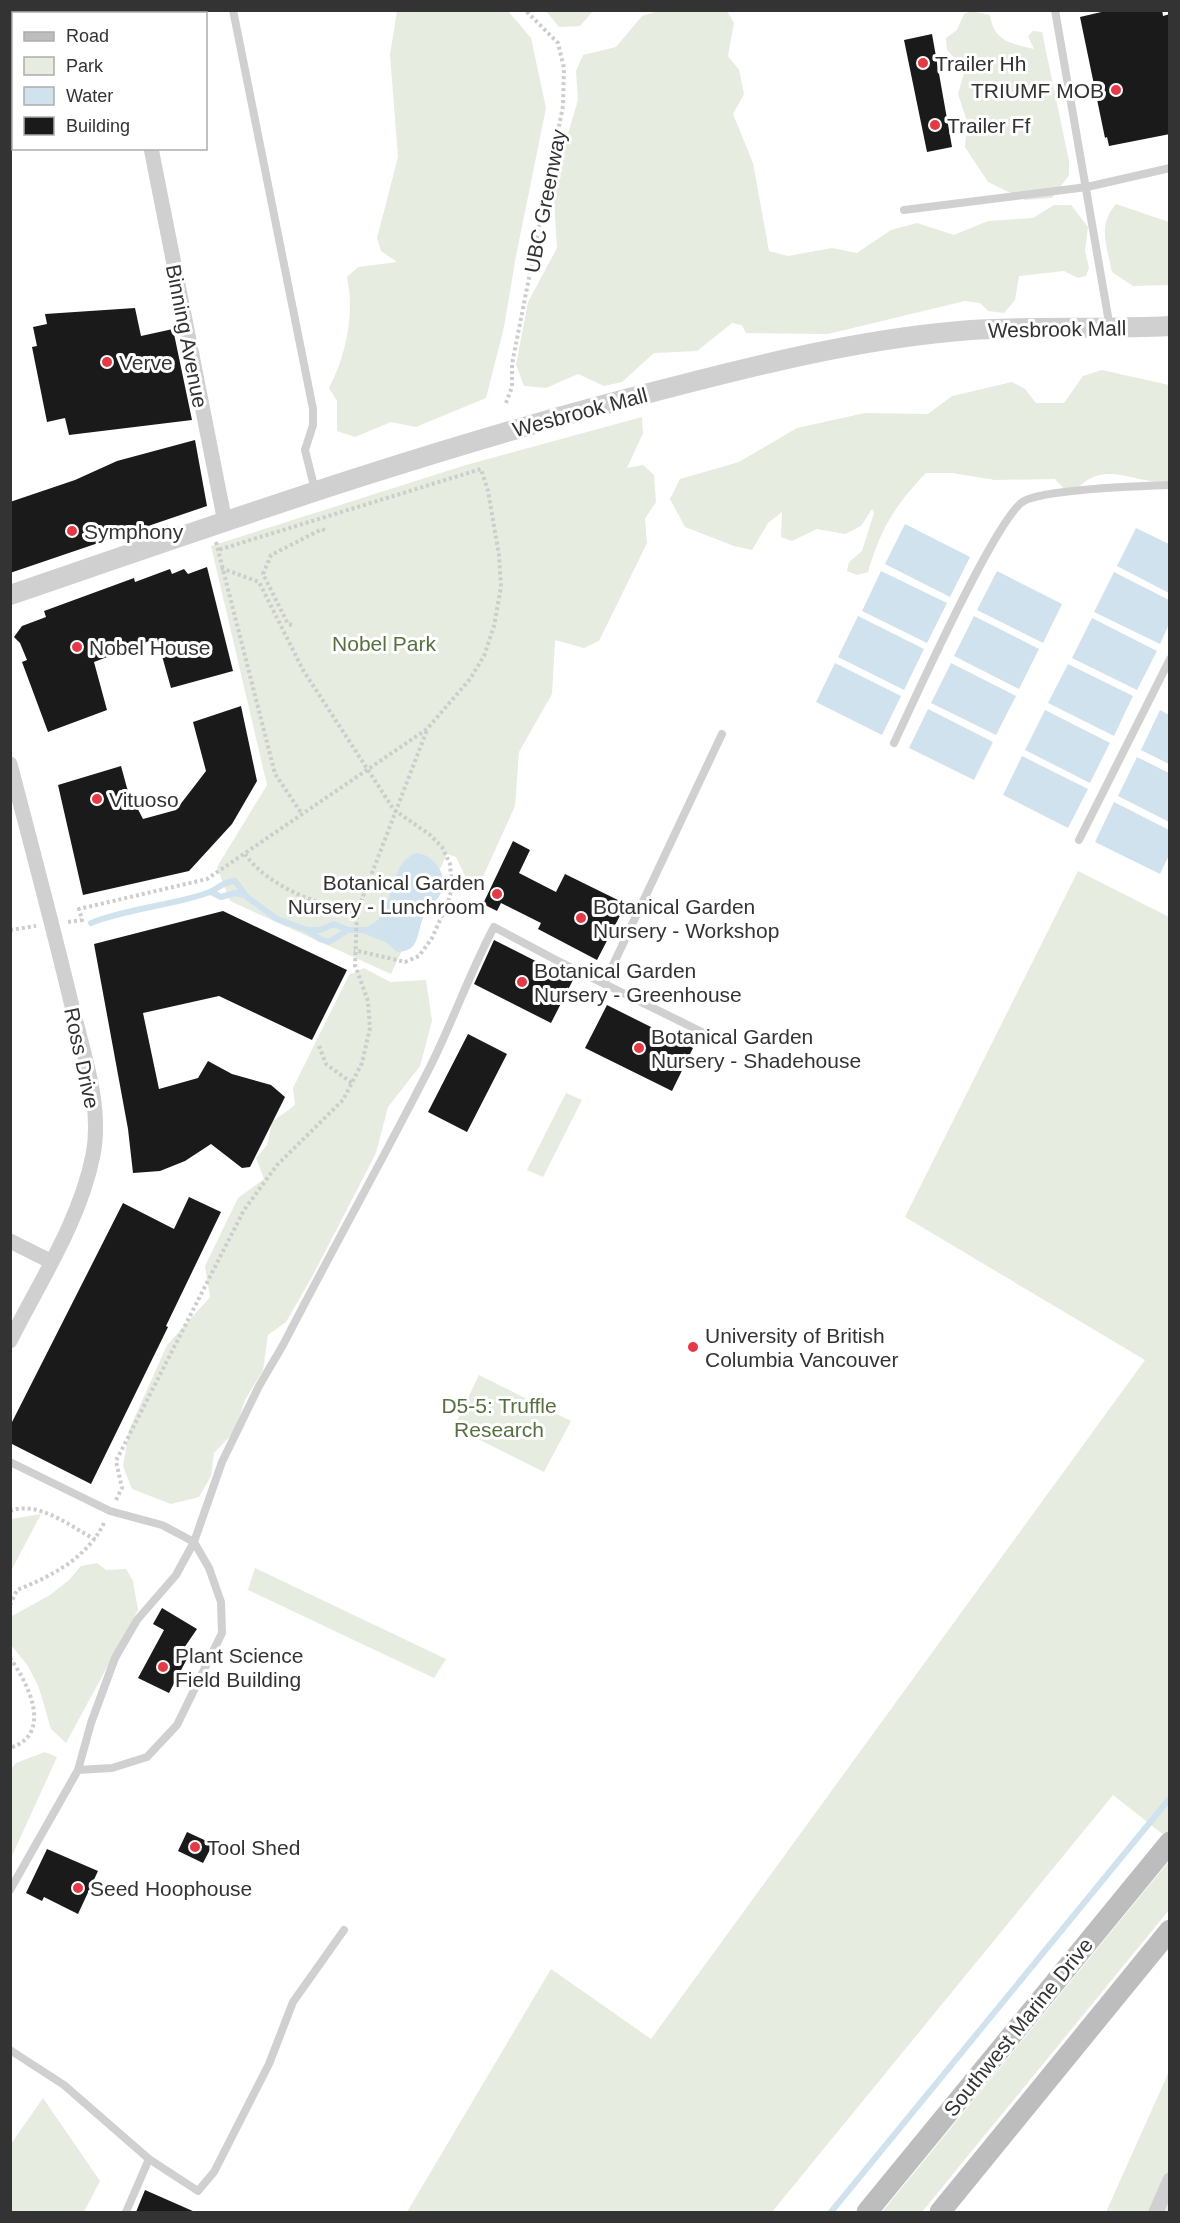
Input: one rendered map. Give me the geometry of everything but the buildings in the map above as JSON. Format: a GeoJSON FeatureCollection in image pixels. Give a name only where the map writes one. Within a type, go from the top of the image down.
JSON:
{"type":"FeatureCollection","features":[{"type":"Feature","properties":{"kind":"main road","name":"Southwest Marine Drive"},"geometry":{"type":"LineString","coordinates":[[867,2212],[1170,1842]]}},
{"type":"Feature","properties":{"kind":"main road"},"geometry":{"type":"LineString","coordinates":[[940,2212],[1170,1930]]}},
{"type":"Feature","properties":{"kind":"street","name":"Binning Avenue"},"geometry":{"type":"LineString","coordinates":[[151,150],[218,524]]}},
{"type":"Feature","properties":{"kind":"street","name":"Wesbrook Mall"},"geometry":{"type":"LineString","coordinates":[[10,595],[218,524],[526,426],[741,369],[848,347],[960,331],[1170,326]]}},
{"type":"Feature","properties":{"kind":"street","name":"Ross Drive"},"geometry":{"type":"LineString","coordinates":[[10,764],[89,1078],[94,1113],[93,1152],[82,1199],[10,1341]]}},
{"type":"Feature","properties":{"kind":"street"},"geometry":{"type":"LineString","coordinates":[[10,1241],[50,1261]]}},
{"type":"Feature","properties":{"kind":"street"},"geometry":{"type":"LineString","coordinates":[[1156,2212],[1170,2180]]}},
{"type":"Feature","properties":{"kind":"lane"},"geometry":{"type":"LineString","coordinates":[[233,10],[313,409],[313,425],[305,450],[316,492]]}},
{"type":"Feature","properties":{"kind":"lane"},"geometry":{"type":"LineString","coordinates":[[1056,10],[1110,329]]}},
{"type":"Feature","properties":{"kind":"lane"},"geometry":{"type":"LineString","coordinates":[[904,210],[1087,187],[1170,168]]}},
{"type":"Feature","properties":{"kind":"lane"},"geometry":{"type":"LineString","coordinates":[[894,743],[995,537],[1023,501],[1060,494],[1170,485]]}},
{"type":"Feature","properties":{"kind":"lane"},"geometry":{"type":"LineString","coordinates":[[1078,840],[1170,659]]}},
{"type":"Feature","properties":{"kind":"lane"},"geometry":{"type":"LineString","coordinates":[[604,984],[722,734]]}},
{"type":"Feature","properties":{"kind":"lane"},"geometry":{"type":"LineString","coordinates":[[10,1890],[78,1770],[91,1723],[115,1658],[137,1620],[176,1575],[194,1542],[222,1462],[249,1405],[430,1067],[461,1002],[476,962],[494,927],[718,1040]]}},
{"type":"Feature","properties":{"kind":"lane"},"geometry":{"type":"LineString","coordinates":[[10,1462],[110,1511],[162,1525],[194,1542],[209,1568],[221,1602],[222,1633],[177,1725],[147,1757],[112,1768],[78,1770]]}},
{"type":"Feature","properties":{"kind":"lane"},"geometry":{"type":"LineString","coordinates":[[10,2050],[64,2085],[148,2160],[198,2191],[209,2178],[268,2064],[293,2002],[344,1930]]}},
{"type":"Feature","properties":{"kind":"lane"},"geometry":{"type":"LineString","coordinates":[[126,2212],[148,2160]]}},
{"type":"Feature","properties":{"kind":"path","name":"UBC Greenway"},"geometry":{"type":"LineString","coordinates":[[506,403],[512,387],[512,364],[563,106],[564,68],[558,43],[525,10]]}},
{"type":"Feature","properties":{"kind":"path"},"geometry":{"type":"LineString","coordinates":[[10,930],[52,926],[82,920],[79,909],[207,879],[427,729],[470,679],[484,656],[494,626],[501,587],[493,512],[481,469],[218,550]]}},
{"type":"Feature","properties":{"kind":"path"},"geometry":{"type":"LineString","coordinates":[[218,524],[221,568],[275,774],[302,814]]}},
{"type":"Feature","properties":{"kind":"path"},"geometry":{"type":"LineString","coordinates":[[259,582],[271,555],[322,529],[326,531]]}},
{"type":"Feature","properties":{"kind":"path"},"geometry":{"type":"LineString","coordinates":[[221,568],[259,582],[297,661],[394,810],[410,819],[442,847],[450,864],[452,888],[425,951],[412,961],[394,961],[354,950]]}},
{"type":"Feature","properties":{"kind":"path"},"geometry":{"type":"LineString","coordinates":[[263,574],[288,624],[292,626]]}},
{"type":"Feature","properties":{"kind":"path"},"geometry":{"type":"LineString","coordinates":[[10,1605],[17,1590],[54,1576],[96,1540],[122,1488],[116,1461],[244,1210],[277,1165],[343,1100],[362,1063],[370,1028],[368,1001],[355,965],[357,912],[394,810],[427,729]]}},
{"type":"Feature","properties":{"kind":"path"},"geometry":{"type":"LineString","coordinates":[[245,854],[261,873],[326,908],[357,912]]}},
{"type":"Feature","properties":{"kind":"path"},"geometry":{"type":"LineString","coordinates":[[319,1046],[326,1064],[352,1083]]}},
{"type":"Feature","properties":{"kind":"path"},"geometry":{"type":"LineString","coordinates":[[10,1511],[22,1506],[35,1508],[96,1540]]}},
{"type":"Feature","properties":{"kind":"path"},"geometry":{"type":"LineString","coordinates":[[10,1658],[23,1676],[35,1707],[32,1732],[19,1745],[10,1748]]}},
{"type":"Feature","properties":{"kind":"green space"},"geometry":{"type":"Polygon","coordinates":[[[397,11],[508,11],[531,38],[546,108],[504,327],[486,398],[416,427],[391,422],[355,437],[337,431],[337,401],[329,388],[340,362],[347,334],[350,305],[347,277],[358,267],[397,262],[381,251],[377,238],[398,157],[390,55],[397,11]]]}},
{"type":"Feature","properties":{"kind":"green space"},"geometry":{"type":"Polygon","coordinates":[[[546,11],[593,11],[580,26],[559,27],[546,11]]]}},
{"type":"Feature","properties":{"kind":"green space"},"geometry":{"type":"Polygon","coordinates":[[[658,11],[727,11],[734,23],[728,56],[739,70],[744,94],[733,114],[753,163],[769,251],[788,256],[832,248],[857,253],[891,230],[917,223],[954,235],[988,221],[1033,218],[1054,205],[1071,205],[1088,227],[1085,251],[1089,268],[1086,276],[1078,278],[1064,271],[1019,276],[1015,300],[1004,313],[988,311],[980,303],[965,301],[828,334],[746,333],[742,325],[732,323],[697,351],[654,353],[622,382],[604,386],[578,374],[546,388],[524,386],[516,365],[528,302],[557,248],[553,184],[578,100],[576,71],[583,55],[616,47],[642,16],[658,11]]]}},
{"type":"Feature","properties":{"kind":"green space"},"geometry":{"type":"Polygon","coordinates":[[[971,11],[990,15],[995,31],[1005,40],[1018,45],[1034,49],[1028,36],[1033,31],[1042,32],[1069,161],[1069,175],[1052,198],[1025,200],[988,182],[965,147],[967,121],[958,94],[965,70],[947,50],[946,38],[957,30],[964,14],[971,11]]]}},
{"type":"Feature","properties":{"kind":"green space"},"geometry":{"type":"Polygon","coordinates":[[[1116,204],[1169,222],[1169,285],[1133,286],[1112,272],[1105,228],[1110,212],[1116,204]]]}},
{"type":"Feature","properties":{"kind":"green space"},"geometry":{"type":"Polygon","coordinates":[[[1102,370],[1169,385],[1169,481],[1109,474],[1098,475],[1087,480],[1076,490],[1065,490],[1055,479],[995,480],[952,473],[926,473],[897,507],[883,531],[868,572],[857,575],[847,571],[849,562],[862,551],[874,513],[872,509],[861,526],[845,534],[817,529],[792,541],[781,537],[782,512],[768,523],[752,550],[734,546],[685,527],[670,499],[680,479],[739,462],[797,428],[865,413],[928,414],[952,396],[1012,382],[1025,389],[1036,403],[1064,403],[1083,376],[1102,370]]]}},
{"type":"Feature","properties":{"kind":"green space","name":"Nobel Park"},"geometry":{"type":"Polygon","coordinates":[[[642,417],[643,433],[627,468],[643,465],[654,475],[656,502],[645,519],[647,543],[599,641],[584,648],[555,640],[552,694],[519,752],[515,806],[482,879],[467,880],[456,857],[447,854],[391,974],[230,901],[217,867],[267,785],[211,546],[466,465],[642,417]]]}},
{"type":"Feature","properties":{"kind":"green space"},"geometry":{"type":"Polygon","coordinates":[[[1078,871],[1169,917],[1169,1839],[1113,1795],[772,2212],[407,2212],[551,1969],[651,2039],[1145,1360],[905,1217],[1078,871]]]}},
{"type":"Feature","properties":{"kind":"green space"},"geometry":{"type":"Polygon","coordinates":[[[364,968],[390,982],[426,980],[432,1021],[420,1066],[388,1107],[376,1153],[313,1275],[286,1322],[268,1335],[263,1370],[245,1400],[235,1431],[214,1453],[211,1476],[199,1497],[171,1504],[132,1489],[123,1466],[129,1430],[167,1345],[210,1297],[205,1266],[238,1198],[264,1179],[256,1158],[267,1145],[272,1122],[295,1105],[293,1088],[349,975],[364,968]]]}},
{"type":"Feature","properties":{"kind":"green space"},"geometry":{"type":"Polygon","coordinates":[[[566,1093],[582,1100],[543,1177],[527,1170],[566,1093]]]}},
{"type":"Feature","properties":{"kind":"green space","name":"D5-5: Truffle Research"},"geometry":{"type":"Polygon","coordinates":[[[479,1375],[571,1421],[544,1472],[454,1427],[479,1375]]]}},
{"type":"Feature","properties":{"kind":"green space"},"geometry":{"type":"Polygon","coordinates":[[[41,1514],[11,1571],[11,1519],[41,1514]]]}},
{"type":"Feature","properties":{"kind":"green space"},"geometry":{"type":"Polygon","coordinates":[[[97,1563],[106,1570],[126,1569],[133,1581],[138,1610],[66,1743],[51,1729],[39,1688],[28,1666],[11,1645],[12,1616],[50,1595],[69,1580],[81,1566],[97,1563]]]}},
{"type":"Feature","properties":{"kind":"green space"},"geometry":{"type":"Polygon","coordinates":[[[255,1568],[446,1659],[434,1678],[248,1590],[255,1568]]]}},
{"type":"Feature","properties":{"kind":"green space"},"geometry":{"type":"Polygon","coordinates":[[[45,1752],[57,1757],[11,1858],[11,1769],[16,1763],[45,1752]]]}},
{"type":"Feature","properties":{"kind":"green space"},"geometry":{"type":"Polygon","coordinates":[[[1169,1861],[1169,1910],[922,2212],[882,2212],[1169,1861]]]}},
{"type":"Feature","properties":{"kind":"green space"},"geometry":{"type":"Polygon","coordinates":[[[1169,2068],[1169,2212],[1106,2212],[1167,2076],[1169,2068]]]}},
{"type":"Feature","properties":{"kind":"green space"},"geometry":{"type":"Polygon","coordinates":[[[43,2098],[100,2181],[84,2212],[11,2212],[11,2144],[43,2098]]]}},
{"type":"Feature","properties":{"kind":"water"},"geometry":{"type":"Polygon","coordinates":[[[905,524],[970,557],[950,597],[885,564],[905,524]]]}},
{"type":"Feature","properties":{"kind":"water"},"geometry":{"type":"Polygon","coordinates":[[[1136,528],[1169,544],[1169,593],[1117,566],[1136,528]]]}},
{"type":"Feature","properties":{"kind":"water"},"geometry":{"type":"Polygon","coordinates":[[[881,571],[947,603],[927,643],[862,611],[881,571]]]}},
{"type":"Feature","properties":{"kind":"water"},"geometry":{"type":"Polygon","coordinates":[[[997,571],[1062,604],[1043,643],[977,610],[997,571]]]}},
{"type":"Feature","properties":{"kind":"water"},"geometry":{"type":"Polygon","coordinates":[[[1114,572],[1169,600],[1169,624],[1160,644],[1094,612],[1114,572]]]}},
{"type":"Feature","properties":{"kind":"water"},"geometry":{"type":"Polygon","coordinates":[[[858,616],[924,649],[904,690],[838,657],[858,616]]]}},
{"type":"Feature","properties":{"kind":"water"},"geometry":{"type":"Polygon","coordinates":[[[974,616],[1039,649],[1019,689],[954,656],[974,616]]]}},
{"type":"Feature","properties":{"kind":"water"},"geometry":{"type":"Polygon","coordinates":[[[1092,618],[1157,651],[1137,690],[1072,658],[1092,618]]]}},
{"type":"Feature","properties":{"kind":"water"},"geometry":{"type":"Polygon","coordinates":[[[835,663],[901,696],[882,735],[816,702],[835,663]]]}},
{"type":"Feature","properties":{"kind":"water"},"geometry":{"type":"Polygon","coordinates":[[[951,663],[1016,696],[996,735],[931,703],[951,663]]]}},
{"type":"Feature","properties":{"kind":"water"},"geometry":{"type":"Polygon","coordinates":[[[1068,664],[1133,696],[1114,736],[1048,703],[1068,664]]]}},
{"type":"Feature","properties":{"kind":"water"},"geometry":{"type":"Polygon","coordinates":[[[928,709],[993,742],[974,780],[909,748],[928,709]]]}},
{"type":"Feature","properties":{"kind":"water"},"geometry":{"type":"Polygon","coordinates":[[[1045,710],[1110,743],[1090,783],[1025,750],[1045,710]]]}},
{"type":"Feature","properties":{"kind":"water"},"geometry":{"type":"Polygon","coordinates":[[[1160,710],[1169,715],[1169,764],[1141,750],[1160,710]]]}},
{"type":"Feature","properties":{"kind":"water"},"geometry":{"type":"Polygon","coordinates":[[[1022,756],[1088,789],[1068,828],[1003,795],[1022,756]]]}},
{"type":"Feature","properties":{"kind":"water"},"geometry":{"type":"Polygon","coordinates":[[[1137,757],[1169,773],[1169,822],[1118,796],[1137,757]]]}},
{"type":"Feature","properties":{"kind":"water"},"geometry":{"type":"Polygon","coordinates":[[[1114,802],[1169,830],[1169,855],[1160,874],[1095,842],[1114,802]]]}},
{"type":"Feature","properties":{"kind":"water"},"geometry":{"type":"Polygon","coordinates":[[[416,853],[428,857],[438,866],[443,878],[442,891],[425,914],[414,944],[405,951],[397,952],[387,943],[363,933],[363,928],[374,923],[382,915],[399,869],[406,859],[416,853]]]}},
{"type":"Feature","properties":{"kind":"waterway"},"geometry":{"type":"LineString","coordinates":[[91,923],[195,897],[235,881],[247,897],[277,919],[307,930],[320,930],[334,924],[348,930],[363,930]]}},
{"type":"Feature","properties":{"kind":"waterway"},"geometry":{"type":"LineString","coordinates":[[211,892],[221,897],[235,893],[245,895]]}},
{"type":"Feature","properties":{"kind":"waterway"},"geometry":{"type":"LineString","coordinates":[[308,931],[329,942],[348,930]]}},
{"type":"Feature","properties":{"kind":"waterway"},"geometry":{"type":"LineString","coordinates":[[831,2212],[1170,1798]]}},
{"type":"Feature","properties":{"kind":"place","name":"Trailer Hh"},"geometry":{"type":"Point","coordinates":[923,63]}},
{"type":"Feature","properties":{"kind":"place","name":"TRIUMF MOB"},"geometry":{"type":"Point","coordinates":[1116,90]}},
{"type":"Feature","properties":{"kind":"place","name":"Trailer Ff"},"geometry":{"type":"Point","coordinates":[935,125]}},
{"type":"Feature","properties":{"kind":"place","name":"Verve"},"geometry":{"type":"Point","coordinates":[107,362]}},
{"type":"Feature","properties":{"kind":"place","name":"Symphony"},"geometry":{"type":"Point","coordinates":[72,531]}},
{"type":"Feature","properties":{"kind":"place","name":"Nobel House"},"geometry":{"type":"Point","coordinates":[77,647]}},
{"type":"Feature","properties":{"kind":"place","name":"Vituoso"},"geometry":{"type":"Point","coordinates":[97,799]}},
{"type":"Feature","properties":{"kind":"place","name":"Botanical Garden Nursery - Lunchroom"},"geometry":{"type":"Point","coordinates":[497,894]}},
{"type":"Feature","properties":{"kind":"place","name":"Botanical Garden Nursery - Workshop"},"geometry":{"type":"Point","coordinates":[581,918]}},
{"type":"Feature","properties":{"kind":"place","name":"Botanical Garden Nursery - Greenhouse"},"geometry":{"type":"Point","coordinates":[522,982]}},
{"type":"Feature","properties":{"kind":"place","name":"Botanical Garden Nursery - Shadehouse"},"geometry":{"type":"Point","coordinates":[639,1048]}},
{"type":"Feature","properties":{"kind":"place","name":"University of British Columbia Vancouver"},"geometry":{"type":"Point","coordinates":[693,1347]}},
{"type":"Feature","properties":{"kind":"place","name":"Plant Science Field Building"},"geometry":{"type":"Point","coordinates":[163,1667]}},
{"type":"Feature","properties":{"kind":"place","name":"Tool Shed"},"geometry":{"type":"Point","coordinates":[195,1847]}},
{"type":"Feature","properties":{"kind":"place","name":"Seed Hoophouse"},"geometry":{"type":"Point","coordinates":[78,1888]}}]}
